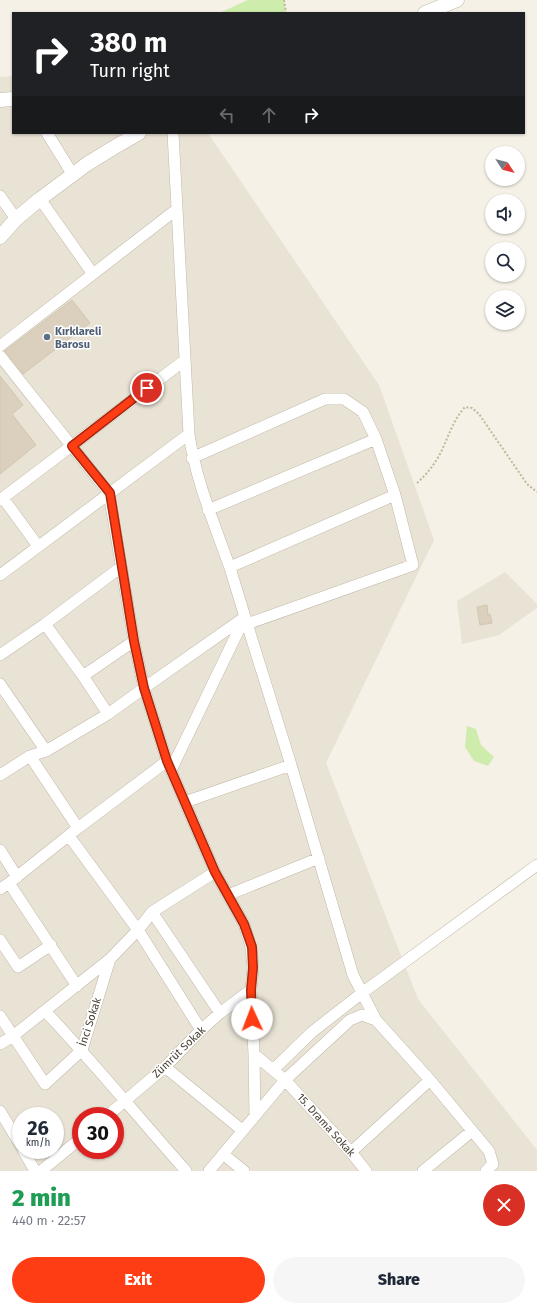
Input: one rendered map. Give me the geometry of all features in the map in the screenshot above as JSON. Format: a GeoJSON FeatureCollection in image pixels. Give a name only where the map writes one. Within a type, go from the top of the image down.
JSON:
{"type":"FeatureCollection","features":[{"type":"Feature","properties":{"kind":"street"},"geometry":{"type":"LineString","coordinates":[[427,12],[457,0]]}},
{"type":"Feature","properties":{"kind":"street"},"geometry":{"type":"LineString","coordinates":[[0,100],[12,99]]}},
{"type":"Feature","properties":{"kind":"street"},"geometry":{"type":"LineString","coordinates":[[48,134],[73,175]]}},
{"type":"Feature","properties":{"kind":"street"},"geometry":{"type":"LineString","coordinates":[[0,237],[16,219],[40,199],[113,148],[137,134]]}},
{"type":"Feature","properties":{"kind":"street"},"geometry":{"type":"LineString","coordinates":[[173,134],[188,434],[192,458],[208,510],[230,568],[292,765],[353,975],[376,1020],[430,1080],[489,1151],[493,1164],[486,1171]]}},
{"type":"Feature","properties":{"kind":"street"},"geometry":{"type":"LineString","coordinates":[[0,196],[16,219]]}},
{"type":"Feature","properties":{"kind":"street"},"geometry":{"type":"LineString","coordinates":[[40,199],[93,274]]}},
{"type":"Feature","properties":{"kind":"street"},"geometry":{"type":"LineString","coordinates":[[0,346],[177,209]]}},
{"type":"Feature","properties":{"kind":"street"},"geometry":{"type":"LineString","coordinates":[[0,356],[110,493],[134,641],[144,688],[169,766],[215,872],[244,924],[252,947],[253,968],[251,990],[255,1116]]}},
{"type":"Feature","properties":{"kind":"street"},"geometry":{"type":"LineString","coordinates":[[38,546],[2,499],[185,360]]}},
{"type":"Feature","properties":{"kind":"street"},"geometry":{"type":"LineString","coordinates":[[0,774],[30,756],[46,751],[108,714],[144,688],[246,621],[413,566],[395,495],[376,439],[363,412],[344,400],[325,399],[192,458]]}},
{"type":"Feature","properties":{"kind":"street"},"geometry":{"type":"LineString","coordinates":[[0,575],[188,434]]}},
{"type":"Feature","properties":{"kind":"street"},"geometry":{"type":"LineString","coordinates":[[208,510],[376,439]]}},
{"type":"Feature","properties":{"kind":"street"},"geometry":{"type":"LineString","coordinates":[[230,568],[395,495]]}},
{"type":"Feature","properties":{"kind":"street"},"geometry":{"type":"LineString","coordinates":[[0,655],[46,624],[122,567]]}},
{"type":"Feature","properties":{"kind":"street"},"geometry":{"type":"LineString","coordinates":[[9,883],[78,828],[169,766],[246,621]]}},
{"type":"Feature","properties":{"kind":"street"},"geometry":{"type":"LineString","coordinates":[[46,624],[108,714]]}},
{"type":"Feature","properties":{"kind":"street"},"geometry":{"type":"LineString","coordinates":[[83,676],[134,641]]}},
{"type":"Feature","properties":{"kind":"street"},"geometry":{"type":"LineString","coordinates":[[0,684],[46,751]]}},
{"type":"Feature","properties":{"kind":"street"},"geometry":{"type":"LineString","coordinates":[[30,756],[78,828]]}},
{"type":"Feature","properties":{"kind":"street"},"geometry":{"type":"LineString","coordinates":[[185,802],[292,765]]}},
{"type":"Feature","properties":{"kind":"street"},"geometry":{"type":"LineString","coordinates":[[69,836],[138,930],[201,1030]]}},
{"type":"Feature","properties":{"kind":"street"},"geometry":{"type":"LineString","coordinates":[[0,850],[9,883],[77,986]]}},
{"type":"Feature","properties":{"kind":"street"},"geometry":{"type":"LineString","coordinates":[[228,895],[319,858]]}},
{"type":"Feature","properties":{"kind":"street"},"geometry":{"type":"LineString","coordinates":[[273,1070],[312,1032],[362,993],[537,865]]}},
{"type":"Feature","properties":{"kind":"street"},"geometry":{"type":"LineString","coordinates":[[0,1044],[13,1036],[110,959],[138,930],[152,912],[215,872]]}},
{"type":"Feature","properties":{"kind":"street"},"geometry":{"type":"LineString","coordinates":[[152,912],[220,1013]]}},
{"type":"Feature","properties":{"kind":"street"},"geometry":{"type":"LineString","coordinates":[[0,940],[18,967],[51,945]]}},
{"type":"Feature","properties":{"kind":"street","name":"İnci Sokak"},"geometry":{"type":"LineString","coordinates":[[13,1036],[45,1084],[82,1050],[110,959]]}},
{"type":"Feature","properties":{"kind":"street","name":"Zümrüt Sokak"},"geometry":{"type":"LineString","coordinates":[[118,1107],[165,1067],[220,1013],[251,990]]}},
{"type":"Feature","properties":{"kind":"street"},"geometry":{"type":"LineString","coordinates":[[45,1011],[82,1050],[124,1102],[186,1171]]}},
{"type":"Feature","properties":{"kind":"street"},"geometry":{"type":"LineString","coordinates":[[209,1171],[285,1080],[350,1020],[362,1015],[376,1020]]}},
{"type":"Feature","properties":{"kind":"street"},"geometry":{"type":"LineString","coordinates":[[0,1016],[13,1036]]}},
{"type":"Feature","properties":{"kind":"street","name":"15. Drama Sokak"},"geometry":{"type":"LineString","coordinates":[[254,1054],[285,1080],[351,1152],[363,1170]]}},
{"type":"Feature","properties":{"kind":"street"},"geometry":{"type":"LineString","coordinates":[[165,1067],[242,1130]]}},
{"type":"Feature","properties":{"kind":"street"},"geometry":{"type":"LineString","coordinates":[[351,1152],[430,1080]]}},
{"type":"Feature","properties":{"kind":"street"},"geometry":{"type":"LineString","coordinates":[[0,1111],[12,1131]]}},
{"type":"Feature","properties":{"kind":"street"},"geometry":{"type":"LineString","coordinates":[[423,1171],[472,1131]]}},
{"type":"Feature","properties":{"kind":"street"},"geometry":{"type":"LineString","coordinates":[[41,1171],[72,1145]]}},
{"type":"Feature","properties":{"kind":"street"},"geometry":{"type":"LineString","coordinates":[[223,1154],[244,1171]]}},
{"type":"Feature","properties":{"kind":"street"},"geometry":{"type":"LineString","coordinates":[[28,1159],[35,1171]]}},
{"type":"Feature","properties":{"kind":"path"},"geometry":{"type":"LineString","coordinates":[[284,0],[286,12]]}},
{"type":"Feature","properties":{"kind":"path"},"geometry":{"type":"LineString","coordinates":[[417,484],[429,472],[439,455],[457,415],[465,407],[472,408],[479,414],[526,484],[537,492]]}},
{"type":"Feature","properties":{"kind":"shaded area"},"geometry":{"type":"Polygon","coordinates":[[[12,76],[12,134],[209,134],[379,385],[434,540],[326,763],[418,999],[537,1150],[537,1171],[0,1171],[0,77],[12,76]]]}},
{"type":"Feature","properties":{"kind":"shaded area"},"geometry":{"type":"Polygon","coordinates":[[[505,572],[537,604],[537,608],[499,635],[462,644],[457,601],[505,572]]]}},
{"type":"Feature","properties":{"kind":"green space"},"geometry":{"type":"Polygon","coordinates":[[[248,0],[284,0],[286,12],[221,12],[248,0]]]}},
{"type":"Feature","properties":{"kind":"green space"},"geometry":{"type":"Polygon","coordinates":[[[467,726],[476,729],[481,745],[494,757],[488,766],[474,761],[465,747],[467,726]]]}},
{"type":"Feature","properties":{"kind":"building","name":"Kırklareli Barosu"},"geometry":{"type":"Polygon","coordinates":[[[72,300],[90,323],[23,374],[5,351],[72,300]]]}},
{"type":"Feature","properties":{"kind":"building"},"geometry":{"type":"Polygon","coordinates":[[[0,376],[23,405],[12,414],[36,445],[0,474],[0,376]]]}},
{"type":"Feature","properties":{"kind":"building"},"geometry":{"type":"Polygon","coordinates":[[[487,605],[488,615],[490,614],[492,623],[480,625],[477,607],[487,605]]]}},
{"type":"Feature","properties":{"kind":"place","name":"Kırklareli Barosu"},"geometry":{"type":"Point","coordinates":[47,337]}},
{"type":"Feature","properties":{"kind":"route"},"geometry":{"type":"LineString","coordinates":[[147,388],[72,446],[110,493],[134,641],[144,688],[167,761],[215,872],[244,924],[252,947],[252,1019]]}}]}
